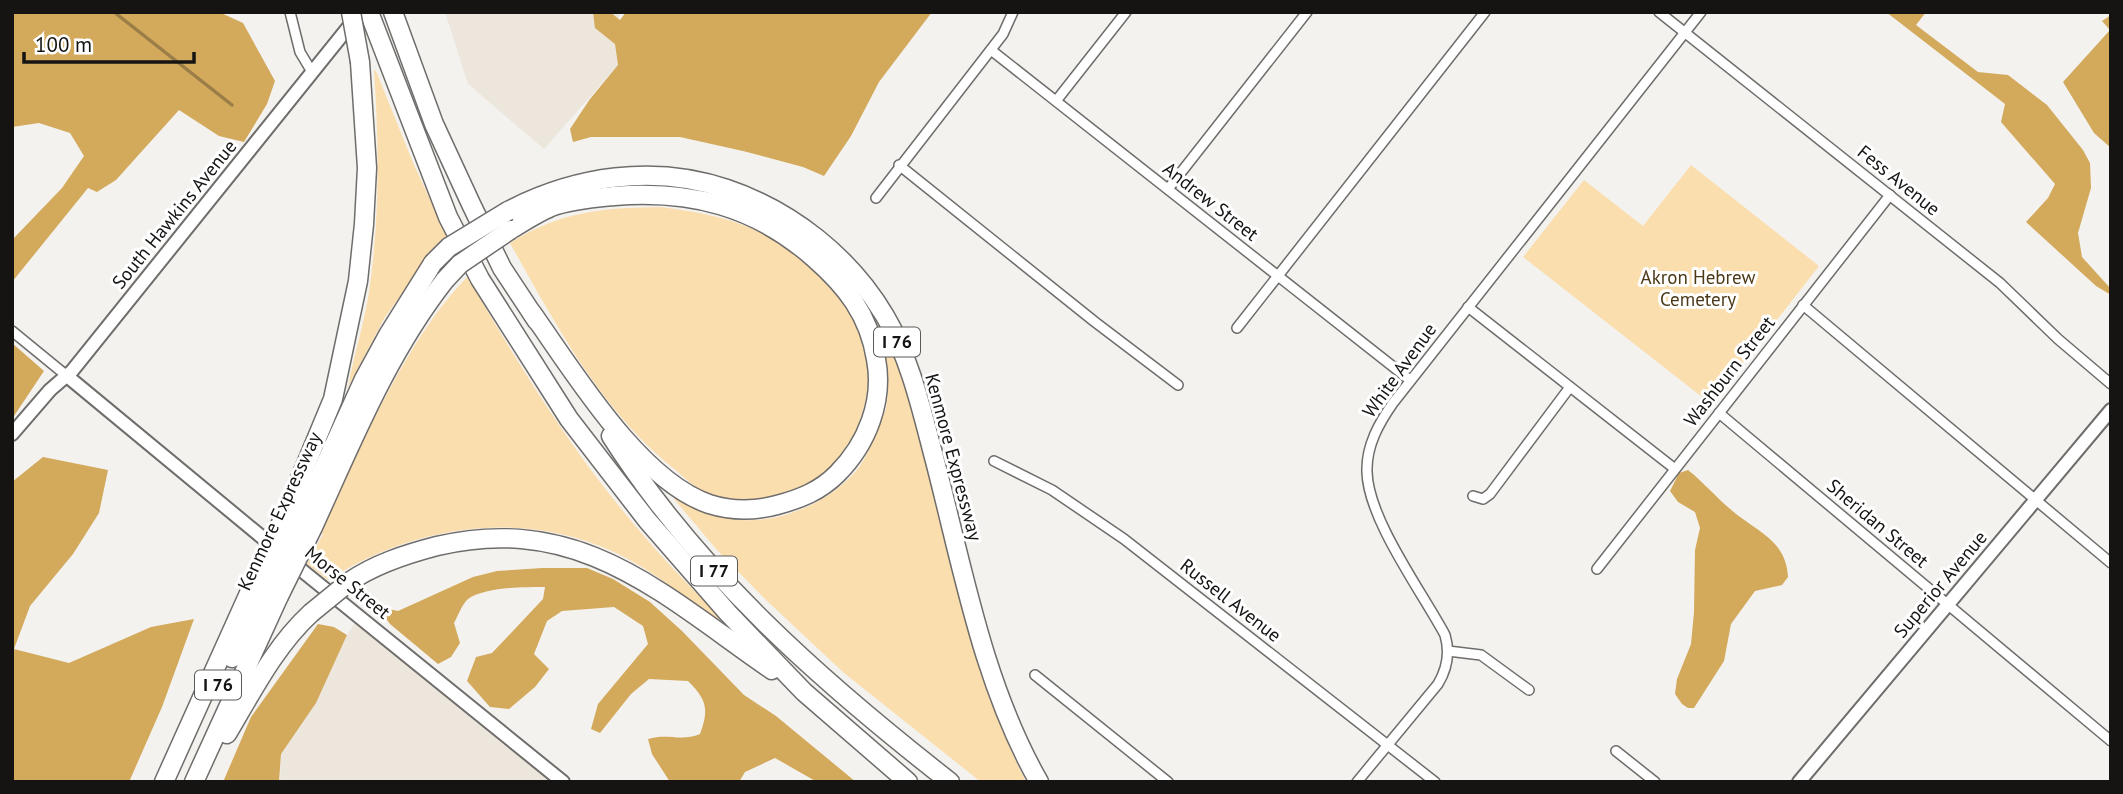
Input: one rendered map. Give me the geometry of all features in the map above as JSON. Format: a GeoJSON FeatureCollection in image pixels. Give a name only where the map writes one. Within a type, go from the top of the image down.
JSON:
{"type":"FeatureCollection","features":[{"type":"Feature","properties":{"kind":"highway"},"geometry":{"type":"LineString","coordinates":[[196,782],[267,589],[300,519],[333,399],[358,281],[365,224],[367,168],[360,62],[351,12]]}},
{"type":"Feature","properties":{"kind":"highway","name":"I 77"},"geometry":{"type":"LineString","coordinates":[[369,12],[448,217],[480,279],[527,356],[569,419],[647,520],[728,613],[804,692]]}},
{"type":"Feature","properties":{"kind":"highway","name":"I 77"},"geometry":{"type":"LineString","coordinates":[[394,16],[434,124],[502,268],[631,467],[700,556],[764,623],[827,681],[950,782]]}},
{"type":"Feature","properties":{"kind":"highway","name":"Kenmore Expressway"},"geometry":{"type":"LineString","coordinates":[[300,519],[364,379],[388,335],[433,263],[449,247],[538,195],[610,176],[682,177],[750,197],[787,217],[814,236],[850,268],[886,317],[905,358],[919,402],[988,663],[1016,736],[1039,782]]}},
{"type":"Feature","properties":{"kind":"highway"},"geometry":{"type":"LineString","coordinates":[[164,782],[267,589],[300,519],[421,312],[460,264],[552,206],[593,198],[640,194],[685,196],[732,207],[767,224],[839,280],[859,309],[870,332],[876,359],[877,401],[870,423],[851,459],[825,485],[807,495],[770,507],[729,509],[707,503],[672,482],[626,442],[532,313]]}},
{"type":"Feature","properties":{"kind":"highway","name":"I 76"},"geometry":{"type":"LineString","coordinates":[[196,782],[266,669],[298,625],[349,582],[397,557],[465,540],[506,538],[558,545],[610,562],[645,581],[804,692],[908,782]]}},
{"type":"Feature","properties":{"kind":"highway","name":"Kenmore Expressway"},"geometry":{"type":"LineString","coordinates":[[171,782],[267,589]]}},
{"type":"Feature","properties":{"kind":"street"},"geometry":{"type":"LineString","coordinates":[[290,12],[300,52],[312,72]]}},
{"type":"Feature","properties":{"kind":"street","name":"South Hawkins Avenue"},"geometry":{"type":"LineString","coordinates":[[12,434],[50,390],[67,376],[360,12]]}},
{"type":"Feature","properties":{"kind":"street"},"geometry":{"type":"LineString","coordinates":[[876,198],[1008,27],[1013,12]]}},
{"type":"Feature","properties":{"kind":"street"},"geometry":{"type":"LineString","coordinates":[[1056,101],[1126,12]]}},
{"type":"Feature","properties":{"kind":"street"},"geometry":{"type":"LineString","coordinates":[[1168,189],[1307,12]]}},
{"type":"Feature","properties":{"kind":"street"},"geometry":{"type":"LineString","coordinates":[[1237,328],[1485,12]]}},
{"type":"Feature","properties":{"kind":"street","name":"Fess Avenue"},"geometry":{"type":"LineString","coordinates":[[1659,12],[2000,283],[2057,339],[2111,384]]}},
{"type":"Feature","properties":{"kind":"street","name":"White Avenue"},"geometry":{"type":"LineString","coordinates":[[1448,651],[1440,625],[1375,512],[1367,474],[1369,452],[1376,430],[1410,380],[1701,12]]}},
{"type":"Feature","properties":{"kind":"street","name":"Andrew Street"},"geometry":{"type":"LineString","coordinates":[[990,50],[1410,380]]}},
{"type":"Feature","properties":{"kind":"street"},"geometry":{"type":"LineString","coordinates":[[899,165],[1095,322],[1178,384]]}},
{"type":"Feature","properties":{"kind":"street","name":"Washburn Street"},"geometry":{"type":"LineString","coordinates":[[1597,569],[1890,195]]}},
{"type":"Feature","properties":{"kind":"street"},"geometry":{"type":"LineString","coordinates":[[1803,305],[2111,563]]}},
{"type":"Feature","properties":{"kind":"street"},"geometry":{"type":"LineString","coordinates":[[1468,307],[1675,469]]}},
{"type":"Feature","properties":{"kind":"street","name":"Morse Street"},"geometry":{"type":"LineString","coordinates":[[12,331],[563,782]]}},
{"type":"Feature","properties":{"kind":"street"},"geometry":{"type":"LineString","coordinates":[[1473,496],[1483,499],[1490,494],[1570,387]]}},
{"type":"Feature","properties":{"kind":"street","name":"Superior Avenue"},"geometry":{"type":"LineString","coordinates":[[1799,782],[2111,410]]}},
{"type":"Feature","properties":{"kind":"street","name":"Sheridan Street"},"geometry":{"type":"LineString","coordinates":[[1719,412],[2111,741]]}},
{"type":"Feature","properties":{"kind":"street","name":"Russell Avenue"},"geometry":{"type":"LineString","coordinates":[[994,461],[1052,491],[1124,539],[1435,782]]}},
{"type":"Feature","properties":{"kind":"street"},"geometry":{"type":"LineString","coordinates":[[1357,782],[1438,684],[1446,669],[1448,651],[1481,654],[1529,690]]}},
{"type":"Feature","properties":{"kind":"street"},"geometry":{"type":"LineString","coordinates":[[1035,675],[1168,782]]}},
{"type":"Feature","properties":{"kind":"street"},"geometry":{"type":"LineString","coordinates":[[1616,751],[1655,782]]}},
{"type":"Feature","properties":{"kind":"shaded area"},"geometry":{"type":"Polygon","coordinates":[[[12,12],[219,12],[243,23],[275,81],[267,104],[244,142],[219,136],[179,110],[116,180],[97,192],[88,188],[12,282],[12,240],[62,188],[84,156],[70,133],[39,123],[12,127],[12,12]]]}},
{"type":"Feature","properties":{"kind":"shaded area"},"geometry":{"type":"Polygon","coordinates":[[[445,12],[620,12],[615,44],[618,65],[544,149],[468,84],[445,12]]]}},
{"type":"Feature","properties":{"kind":"shaded area"},"geometry":{"type":"Polygon","coordinates":[[[593,12],[610,12],[620,20],[626,12],[932,12],[879,82],[851,136],[824,176],[803,167],[680,137],[591,137],[573,142],[570,129],[618,65],[615,44],[595,28],[593,12]]]}},
{"type":"Feature","properties":{"kind":"shaded area"},"geometry":{"type":"Polygon","coordinates":[[[1886,12],[1926,12],[1916,25],[1978,72],[2008,75],[2047,105],[2083,150],[2090,163],[2091,188],[2078,233],[2082,257],[2111,289],[2111,295],[2096,286],[2026,222],[2048,198],[2055,184],[2001,122],[2005,104],[1886,12]]]}},
{"type":"Feature","properties":{"kind":"shaded area"},"geometry":{"type":"Polygon","coordinates":[[[2111,15],[2111,148],[2094,133],[2063,82],[2110,30],[2102,21],[2111,15]]]}},
{"type":"Feature","properties":{"kind":"shaded area"},"geometry":{"type":"Polygon","coordinates":[[[12,343],[44,371],[12,419],[12,343]]]}},
{"type":"Feature","properties":{"kind":"shaded area"},"geometry":{"type":"Polygon","coordinates":[[[43,457],[108,470],[99,513],[73,554],[30,606],[14,649],[69,663],[151,627],[194,619],[162,707],[129,782],[12,782],[12,482],[43,457]]]}},
{"type":"Feature","properties":{"kind":"shaded area"},"geometry":{"type":"Polygon","coordinates":[[[1688,470],[1729,508],[1775,544],[1786,564],[1788,577],[1782,585],[1755,591],[1731,624],[1724,661],[1694,708],[1682,704],[1675,694],[1677,679],[1691,644],[1695,550],[1700,528],[1695,512],[1678,502],[1670,491],[1679,473],[1688,470]]]}},
{"type":"Feature","properties":{"kind":"shaded area"},"geometry":{"type":"Polygon","coordinates":[[[587,568],[613,579],[650,602],[744,695],[776,716],[856,782],[817,782],[775,758],[745,772],[739,782],[670,782],[652,754],[648,739],[700,734],[705,718],[705,705],[688,681],[649,679],[631,694],[600,733],[591,729],[598,704],[648,644],[643,626],[614,607],[562,611],[547,621],[534,654],[549,669],[535,687],[509,709],[490,707],[467,681],[476,657],[492,653],[543,599],[545,587],[495,590],[468,599],[454,623],[460,643],[451,657],[438,664],[390,624],[382,613],[388,609],[398,611],[473,577],[497,571],[587,568]]]}},
{"type":"Feature","properties":{"kind":"shaded area"},"geometry":{"type":"Polygon","coordinates":[[[357,620],[552,782],[280,782],[281,754],[316,703],[347,635],[357,620]]]}},
{"type":"Feature","properties":{"kind":"shaded area"},"geometry":{"type":"Polygon","coordinates":[[[318,624],[334,627],[347,635],[316,703],[281,754],[279,782],[223,782],[251,717],[318,624]]]}},
{"type":"Feature","properties":{"kind":"green space"},"geometry":{"type":"Polygon","coordinates":[[[374,70],[448,238],[414,277],[385,317],[348,387],[373,264],[378,153],[374,70]]]}},
{"type":"Feature","properties":{"kind":"green space","name":"Akron Hebrew Cemetery"},"geometry":{"type":"Polygon","coordinates":[[[1691,165],[1819,266],[1711,404],[1523,257],[1584,180],[1643,226],[1691,165]]]}},
{"type":"Feature","properties":{"kind":"green space"},"geometry":{"type":"Polygon","coordinates":[[[661,207],[723,219],[770,238],[787,249],[827,284],[852,319],[866,357],[866,399],[856,430],[845,448],[825,473],[810,484],[780,495],[745,501],[710,496],[693,485],[651,449],[604,395],[563,336],[510,243],[547,224],[582,213],[661,207]]]}},
{"type":"Feature","properties":{"kind":"green space"},"geometry":{"type":"Polygon","coordinates":[[[467,277],[520,365],[577,451],[643,535],[720,617],[717,620],[628,559],[578,539],[542,530],[505,527],[468,529],[432,536],[396,546],[361,561],[328,580],[307,564],[323,534],[320,531],[403,365],[444,304],[467,277]]]}},
{"type":"Feature","properties":{"kind":"green space"},"geometry":{"type":"Polygon","coordinates":[[[876,317],[902,377],[915,419],[970,636],[995,710],[1026,782],[981,782],[844,673],[717,550],[674,499],[678,497],[721,517],[758,520],[795,512],[829,495],[844,483],[864,460],[886,408],[887,374],[876,317]]]}},
{"type":"Feature","properties":{"kind":"waterway"},"geometry":{"type":"LineString","coordinates":[[114,12],[232,105]]}}]}
